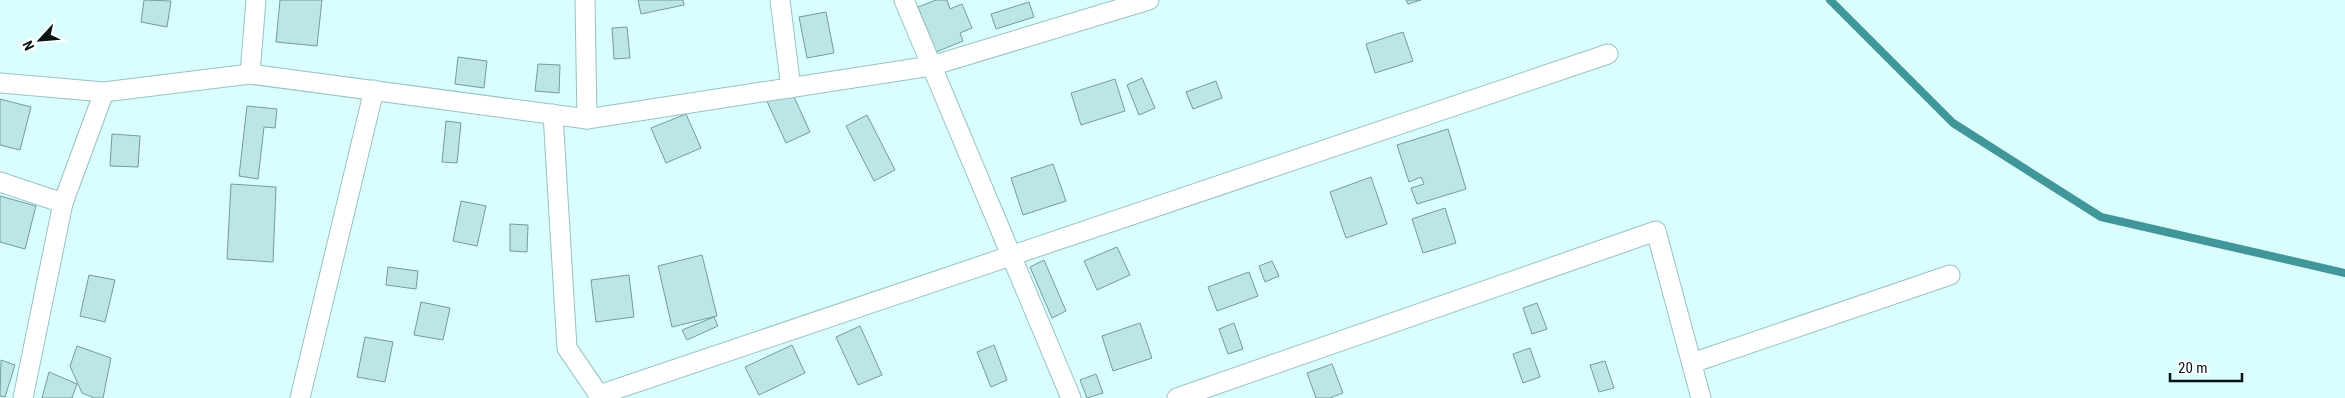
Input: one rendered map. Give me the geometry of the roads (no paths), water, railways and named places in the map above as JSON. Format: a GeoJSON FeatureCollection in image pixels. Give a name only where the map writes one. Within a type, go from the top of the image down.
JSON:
{"type":"FeatureCollection","features":[{"type":"Feature","properties":{"kind":"street"},"geometry":{"type":"LineString","coordinates":[[250,74],[256,0]]}},
{"type":"Feature","properties":{"kind":"street"},"geometry":{"type":"LineString","coordinates":[[585,0],[588,119]]}},
{"type":"Feature","properties":{"kind":"street"},"geometry":{"type":"LineString","coordinates":[[780,0],[790,88]]}},
{"type":"Feature","properties":{"kind":"street"},"geometry":{"type":"LineString","coordinates":[[904,0],[1071,398]]}},
{"type":"Feature","properties":{"kind":"street"},"geometry":{"type":"LineString","coordinates":[[0,83],[104,92],[250,74],[588,119],[931,66],[1149,0]]}},
{"type":"Feature","properties":{"kind":"street"},"geometry":{"type":"LineString","coordinates":[[553,114],[567,348],[599,396],[1608,54]]}},
{"type":"Feature","properties":{"kind":"street"},"geometry":{"type":"LineString","coordinates":[[300,398],[374,90]]}},
{"type":"Feature","properties":{"kind":"street"},"geometry":{"type":"LineString","coordinates":[[23,398],[63,203],[104,92]]}},
{"type":"Feature","properties":{"kind":"street"},"geometry":{"type":"LineString","coordinates":[[0,182],[63,203]]}},
{"type":"Feature","properties":{"kind":"street"},"geometry":{"type":"LineString","coordinates":[[1177,398],[1656,231],[1701,398]]}},
{"type":"Feature","properties":{"kind":"street"},"geometry":{"type":"LineString","coordinates":[[1692,363],[1950,275]]}},
{"type":"Feature","properties":{"kind":"waterway"},"geometry":{"type":"LineString","coordinates":[[1830,0],[1953,123],[2101,217],[2345,273]]}}]}
